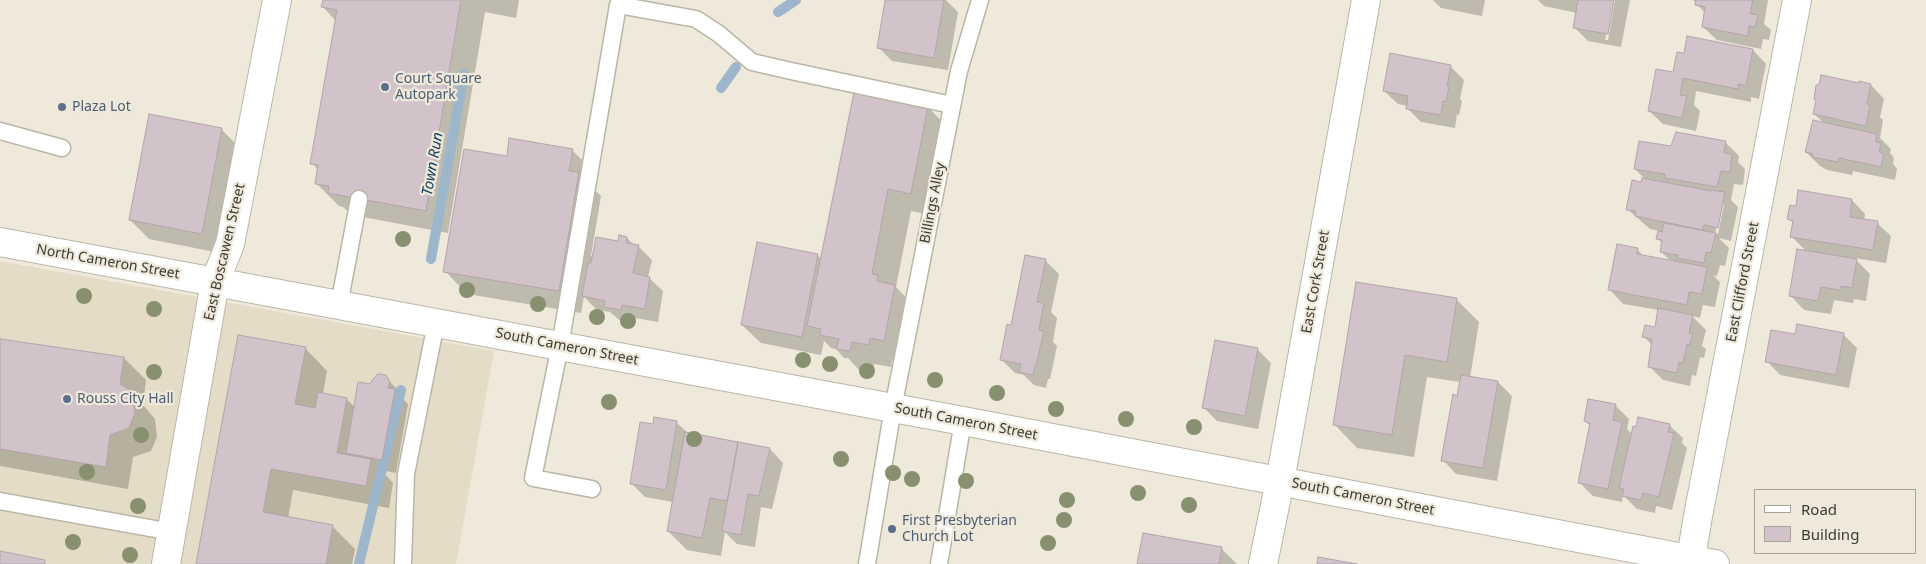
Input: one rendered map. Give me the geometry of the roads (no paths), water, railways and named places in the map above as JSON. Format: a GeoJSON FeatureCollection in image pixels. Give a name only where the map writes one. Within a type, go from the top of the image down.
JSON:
{"type":"FeatureCollection","features":[{"type":"Feature","properties":{"kind":"main road","name":"East Boscawen Street"},"geometry":{"type":"LineString","coordinates":[[166,564],[215,282],[230,244],[277,0]]}},
{"type":"Feature","properties":{"kind":"main road","name":"East Cork Street"},"geometry":{"type":"LineString","coordinates":[[1264,564],[1366,0]]}},
{"type":"Feature","properties":{"kind":"main road","name":"East Clifford Street"},"geometry":{"type":"LineString","coordinates":[[1699,562],[1797,0]]}},
{"type":"Feature","properties":{"kind":"main road","name":"North Cameron Street"},"geometry":{"type":"LineString","coordinates":[[0,242],[215,282]]}},
{"type":"Feature","properties":{"kind":"main road","name":"South Cameron Street"},"geometry":{"type":"LineString","coordinates":[[215,282],[963,421],[1699,562]]}},
{"type":"Feature","properties":{"kind":"lane","name":"Billings Alley"},"geometry":{"type":"LineString","coordinates":[[867,564],[893,408],[952,105],[959,71],[980,0]]}},
{"type":"Feature","properties":{"kind":"lane"},"geometry":{"type":"LineString","coordinates":[[592,489],[533,478],[560,346],[618,5],[696,19],[719,34],[752,62],[952,105]]}},
{"type":"Feature","properties":{"kind":"lane"},"geometry":{"type":"LineString","coordinates":[[0,131],[62,148]]}},
{"type":"Feature","properties":{"kind":"lane"},"geometry":{"type":"LineString","coordinates":[[339,305],[359,199]]}},
{"type":"Feature","properties":{"kind":"lane"},"geometry":{"type":"LineString","coordinates":[[403,564],[406,474],[436,323]]}},
{"type":"Feature","properties":{"kind":"lane"},"geometry":{"type":"LineString","coordinates":[[939,564],[963,421]]}},
{"type":"Feature","properties":{"kind":"lane"},"geometry":{"type":"LineString","coordinates":[[0,501],[172,532]]}},
{"type":"Feature","properties":{"kind":"waterway","name":"Town Run"},"geometry":{"type":"LineString","coordinates":[[778,12],[796,0]]}},
{"type":"Feature","properties":{"kind":"waterway","name":"Town Run"},"geometry":{"type":"LineString","coordinates":[[721,88],[736,67]]}},
{"type":"Feature","properties":{"kind":"waterway","name":"Town Run"},"geometry":{"type":"LineString","coordinates":[[431,259],[464,74]]}},
{"type":"Feature","properties":{"kind":"waterway","name":"Town Run"},"geometry":{"type":"LineString","coordinates":[[359,564],[401,390]]}},
{"type":"Feature","properties":{"kind":"place","name":"Court Square Autopark"},"geometry":{"type":"Point","coordinates":[385,87]}},
{"type":"Feature","properties":{"kind":"place","name":"Plaza Lot"},"geometry":{"type":"Point","coordinates":[62,107]}},
{"type":"Feature","properties":{"kind":"place","name":"Rouss City Hall"},"geometry":{"type":"Point","coordinates":[67,399]}},
{"type":"Feature","properties":{"kind":"place","name":"First Presbyterian Church Lot"},"geometry":{"type":"Point","coordinates":[892,529]}}]}
